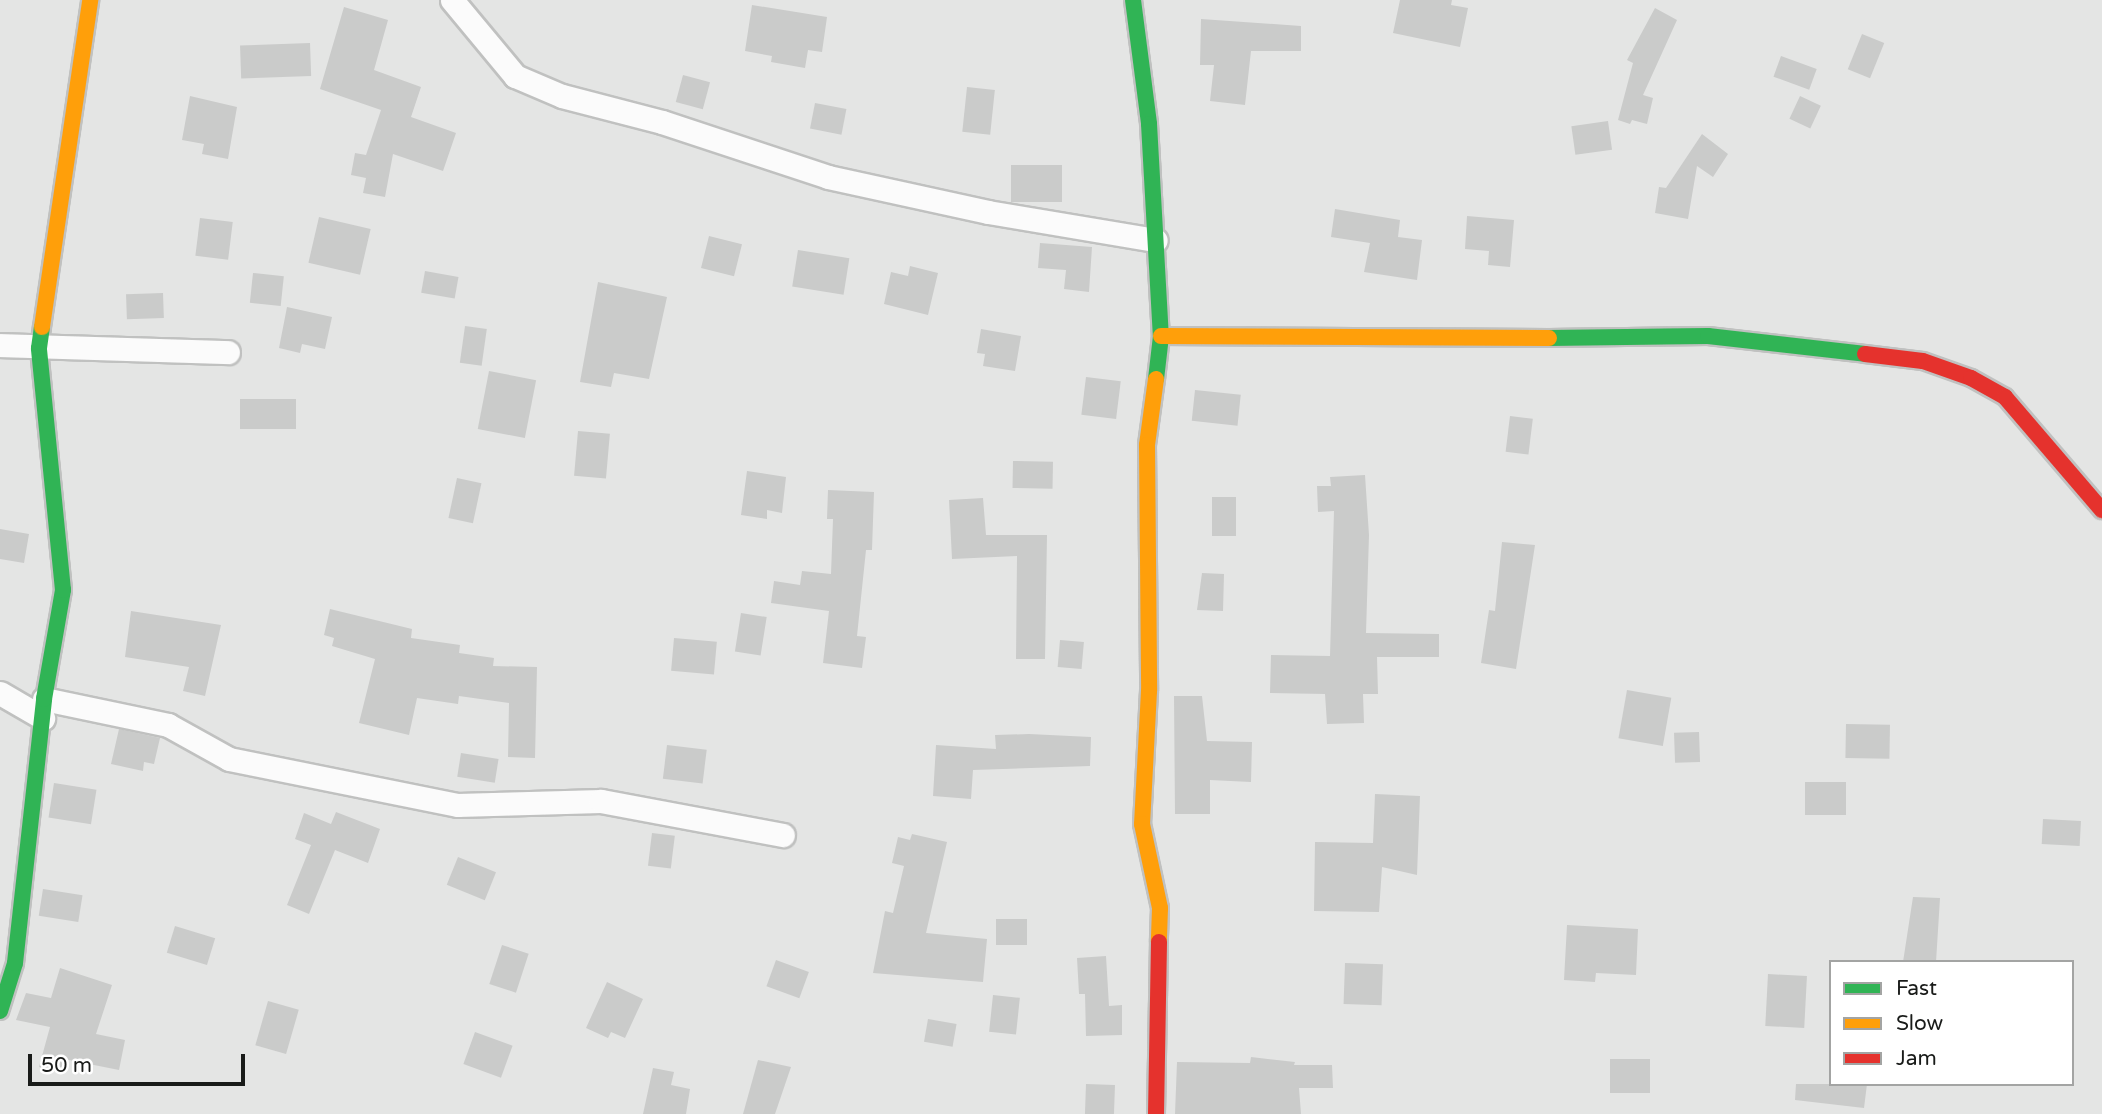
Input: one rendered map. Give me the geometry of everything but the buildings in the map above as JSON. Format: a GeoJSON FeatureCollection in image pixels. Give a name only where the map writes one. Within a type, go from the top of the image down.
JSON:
{"type":"FeatureCollection","features":[{"type":"Feature","properties":{"kind":"street"},"geometry":{"type":"LineString","coordinates":[[0,1011],[15,963],[43,709],[63,590],[39,348],[90,0]]}},
{"type":"Feature","properties":{"kind":"street"},"geometry":{"type":"LineString","coordinates":[[452,0],[515,76],[562,96],[662,122],[828,177],[988,212],[1156,240]]}},
{"type":"Feature","properties":{"kind":"street"},"geometry":{"type":"LineString","coordinates":[[1133,0],[1149,124],[1161,335],[1147,444],[1149,691],[1142,824],[1160,908],[1156,1114]]}},
{"type":"Feature","properties":{"kind":"street"},"geometry":{"type":"LineString","coordinates":[[1161,335],[1290,340],[1708,336],[1923,361],[1971,378],[2005,397],[2102,510]]}},
{"type":"Feature","properties":{"kind":"street"},"geometry":{"type":"LineString","coordinates":[[0,345],[228,352]]}},
{"type":"Feature","properties":{"kind":"street"},"geometry":{"type":"LineString","coordinates":[[0,693],[43,709],[169,725],[229,759],[457,805],[601,801],[783,835]]}},
{"type":"Feature","properties":{"kind":"traffic: fast"},"geometry":{"type":"LineString","coordinates":[[1133,0],[1149,124],[1161,336],[1156,379]]}},
{"type":"Feature","properties":{"kind":"traffic: fast"},"geometry":{"type":"LineString","coordinates":[[0,1011],[15,963],[44,699],[63,590],[39,348],[42,327]]}},
{"type":"Feature","properties":{"kind":"traffic: fast"},"geometry":{"type":"LineString","coordinates":[[1549,338],[1708,336],[1865,354]]}},
{"type":"Feature","properties":{"kind":"traffic: slow"},"geometry":{"type":"LineString","coordinates":[[42,327],[90,0]]}},
{"type":"Feature","properties":{"kind":"traffic: slow"},"geometry":{"type":"LineString","coordinates":[[1161,336],[1549,338]]}},
{"type":"Feature","properties":{"kind":"traffic: slow"},"geometry":{"type":"LineString","coordinates":[[1156,379],[1147,445],[1149,691],[1142,824],[1160,908],[1159,942]]}},
{"type":"Feature","properties":{"kind":"traffic: jam"},"geometry":{"type":"LineString","coordinates":[[1865,354],[1923,361],[1971,378],[2005,397],[2102,510]]}},
{"type":"Feature","properties":{"kind":"traffic: jam"},"geometry":{"type":"LineString","coordinates":[[1156,1114],[1159,942]]}}]}
